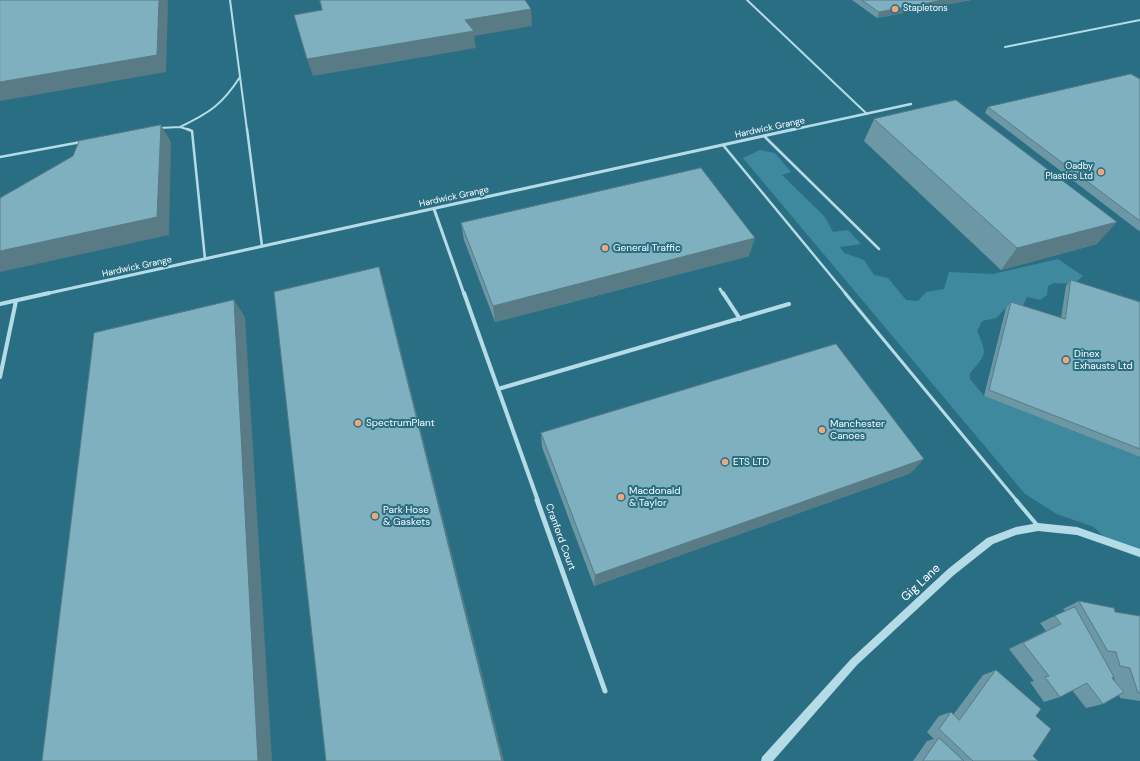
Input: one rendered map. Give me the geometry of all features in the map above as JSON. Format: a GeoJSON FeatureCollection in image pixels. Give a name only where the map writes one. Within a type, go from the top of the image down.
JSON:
{"type":"FeatureCollection","features":[{"type":"Feature","properties":{"kind":"street","name":"Hardwick Grange"},"geometry":{"type":"LineString","coordinates":[[0,304],[911,104]]}},
{"type":"Feature","properties":{"kind":"street","name":"Cranford Court"},"geometry":{"type":"LineString","coordinates":[[434,209],[605,691]]}},
{"type":"Feature","properties":{"kind":"street"},"geometry":{"type":"LineString","coordinates":[[720,289],[740,319]]}},
{"type":"Feature","properties":{"kind":"street"},"geometry":{"type":"LineString","coordinates":[[0,377],[16,301]]}},
{"type":"Feature","properties":{"kind":"street"},"geometry":{"type":"LineString","coordinates":[[498,389],[789,304]]}},
{"type":"Feature","properties":{"kind":"street","name":"Gig Lane"},"geometry":{"type":"LineString","coordinates":[[766,761],[854,662],[951,572],[990,541],[1016,531],[1038,527],[1077,531],[1140,553]]}},
{"type":"Feature","properties":{"kind":"lane"},"geometry":{"type":"LineString","coordinates":[[230,0],[262,246]]}},
{"type":"Feature","properties":{"kind":"lane"},"geometry":{"type":"LineString","coordinates":[[747,0],[867,114]]}},
{"type":"Feature","properties":{"kind":"lane"},"geometry":{"type":"LineString","coordinates":[[1005,47],[1140,20]]}},
{"type":"Feature","properties":{"kind":"lane"},"geometry":{"type":"LineString","coordinates":[[153,129],[180,127],[209,113],[223,102],[240,77]]}},
{"type":"Feature","properties":{"kind":"lane"},"geometry":{"type":"LineString","coordinates":[[180,127],[192,131],[205,259]]}},
{"type":"Feature","properties":{"kind":"lane"},"geometry":{"type":"LineString","coordinates":[[764,136],[880,249]]}},
{"type":"Feature","properties":{"kind":"lane"},"geometry":{"type":"LineString","coordinates":[[0,157],[84,142]]}},
{"type":"Feature","properties":{"kind":"lane"},"geometry":{"type":"LineString","coordinates":[[723,146],[1038,527]]}},
{"type":"Feature","properties":{"kind":"shaded area"},"geometry":{"type":"Polygon","coordinates":[[[760,150],[775,153],[791,172],[782,175],[824,216],[833,232],[848,230],[861,244],[840,247],[844,253],[864,260],[874,275],[888,278],[906,300],[918,301],[926,292],[944,289],[949,272],[993,274],[1058,259],[1083,276],[1074,284],[1054,283],[1048,286],[1047,295],[1040,300],[1027,297],[1022,308],[1006,308],[996,318],[982,321],[977,331],[983,345],[984,354],[980,362],[970,373],[970,379],[984,396],[1140,457],[1140,558],[1115,548],[1094,527],[1057,514],[1025,494],[743,158],[760,150]]]}},
{"type":"Feature","properties":{"kind":"building"},"geometry":{"type":"Polygon","coordinates":[[[0,0],[159,0],[157,55],[0,82],[0,0]]]}},
{"type":"Feature","properties":{"kind":"building"},"geometry":{"type":"Polygon","coordinates":[[[320,0],[525,0],[531,9],[465,20],[474,31],[307,59],[294,15],[322,10],[320,0]]]}},
{"type":"Feature","properties":{"kind":"building"},"geometry":{"type":"Polygon","coordinates":[[[862,0],[943,0],[879,12],[862,0]]]}},
{"type":"Feature","properties":{"kind":"building","name":"Oadby Plastics Ltd"},"geometry":{"type":"Polygon","coordinates":[[[1131,74],[1140,79],[1140,221],[988,107],[1131,74]]]}},
{"type":"Feature","properties":{"kind":"building"},"geometry":{"type":"Polygon","coordinates":[[[956,100],[1117,222],[1017,248],[874,119],[956,100]]]}},
{"type":"Feature","properties":{"kind":"building"},"geometry":{"type":"Polygon","coordinates":[[[161,125],[157,217],[0,251],[0,198],[73,156],[79,141],[161,125]]]}},
{"type":"Feature","properties":{"kind":"building","name":"General Traffic"},"geometry":{"type":"Polygon","coordinates":[[[701,168],[755,238],[493,306],[461,223],[701,168]]]}},
{"type":"Feature","properties":{"kind":"building"},"geometry":{"type":"Polygon","coordinates":[[[379,267],[502,761],[326,761],[274,292],[379,267]]]}},
{"type":"Feature","properties":{"kind":"building","name":"Dinex Exhausts Ltd"},"geometry":{"type":"Polygon","coordinates":[[[1071,280],[1140,302],[1140,449],[989,390],[1011,302],[1065,319],[1071,280]]]}},
{"type":"Feature","properties":{"kind":"building"},"geometry":{"type":"Polygon","coordinates":[[[234,300],[258,761],[42,761],[94,333],[234,300]]]}},
{"type":"Feature","properties":{"kind":"building"},"geometry":{"type":"Polygon","coordinates":[[[836,344],[924,459],[595,575],[541,433],[836,344]]]}},
{"type":"Feature","properties":{"kind":"building"},"geometry":{"type":"Polygon","coordinates":[[[1079,601],[1114,608],[1115,612],[1140,616],[1140,693],[1138,693],[1130,668],[1120,666],[1116,652],[1108,651],[1079,601]]]}},
{"type":"Feature","properties":{"kind":"building"},"geometry":{"type":"Polygon","coordinates":[[[1075,607],[1114,677],[1112,678],[1124,692],[1103,704],[1087,683],[1060,697],[1045,677],[1049,676],[1023,643],[1061,624],[1055,616],[1075,607]]]}},
{"type":"Feature","properties":{"kind":"building"},"geometry":{"type":"Polygon","coordinates":[[[996,670],[1041,709],[1036,716],[1051,729],[1033,756],[1038,761],[973,761],[939,729],[951,712],[959,720],[996,670]]]}},
{"type":"Feature","properties":{"kind":"building"},"geometry":{"type":"Polygon","coordinates":[[[939,738],[964,761],[923,761],[939,738]]]}},
{"type":"Feature","properties":{"kind":"place","name":"Stapletons"},"geometry":{"type":"Point","coordinates":[895,9]}},
{"type":"Feature","properties":{"kind":"place","name":"Oadby Plastics Ltd"},"geometry":{"type":"Point","coordinates":[1101,172]}},
{"type":"Feature","properties":{"kind":"place","name":"General Traffic"},"geometry":{"type":"Point","coordinates":[605,248]}},
{"type":"Feature","properties":{"kind":"place","name":"Dinex Exhausts Ltd"},"geometry":{"type":"Point","coordinates":[1066,360]}},
{"type":"Feature","properties":{"kind":"place","name":"SpectrumPlant"},"geometry":{"type":"Point","coordinates":[358,423]}},
{"type":"Feature","properties":{"kind":"place","name":"Manchester Canoes"},"geometry":{"type":"Point","coordinates":[822,430]}},
{"type":"Feature","properties":{"kind":"place","name":"ETS LTD"},"geometry":{"type":"Point","coordinates":[725,462]}},
{"type":"Feature","properties":{"kind":"place","name":"Macdonald & Taylor"},"geometry":{"type":"Point","coordinates":[621,497]}},
{"type":"Feature","properties":{"kind":"place","name":"Park Hose & Gaskets"},"geometry":{"type":"Point","coordinates":[375,516]}}]}
